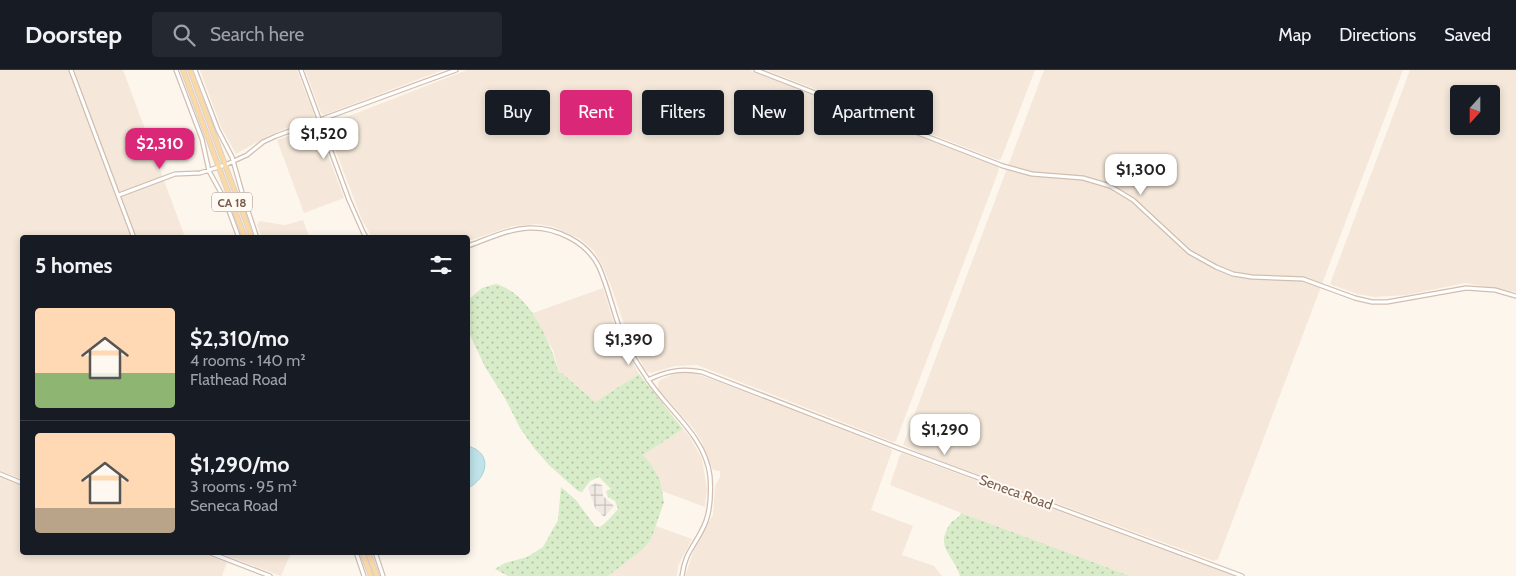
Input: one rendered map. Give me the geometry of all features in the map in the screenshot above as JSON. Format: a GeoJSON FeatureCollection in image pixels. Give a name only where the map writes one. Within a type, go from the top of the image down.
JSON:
{"type":"FeatureCollection","features":[{"type":"Feature","properties":{"kind":"main road","name":"CA 18"},"geometry":{"type":"LineString","coordinates":[[183,70],[244,235]]}},
{"type":"Feature","properties":{"kind":"main road","name":"CA 18"},"geometry":{"type":"LineString","coordinates":[[190,70],[251,235]]}},
{"type":"Feature","properties":{"kind":"main road"},"geometry":{"type":"LineString","coordinates":[[363,555],[371,576]]}},
{"type":"Feature","properties":{"kind":"main road"},"geometry":{"type":"LineString","coordinates":[[369,555],[377,576]]}},
{"type":"Feature","properties":{"kind":"street"},"geometry":{"type":"LineString","coordinates":[[71,70],[133,235]]}},
{"type":"Feature","properties":{"kind":"street"},"geometry":{"type":"LineString","coordinates":[[176,70],[202,138],[209,171],[225,200],[238,235]]}},
{"type":"Feature","properties":{"kind":"street"},"geometry":{"type":"LineString","coordinates":[[196,70],[218,130],[234,162],[256,235]]}},
{"type":"Feature","properties":{"kind":"street"},"geometry":{"type":"LineString","coordinates":[[301,70],[356,218],[366,235]]}},
{"type":"Feature","properties":{"kind":"street"},"geometry":{"type":"LineString","coordinates":[[119,195],[175,174],[200,174],[234,162],[276,136],[456,70]]}},
{"type":"Feature","properties":{"kind":"street"},"geometry":{"type":"LineString","coordinates":[[756,70],[1003,166],[1032,174],[1083,178],[1110,186],[1133,200],[1189,252],[1233,274],[1252,277],[1303,279],[1355,298],[1372,302],[1387,302],[1466,288],[1495,290],[1516,296]]}},
{"type":"Feature","properties":{"kind":"street"},"geometry":{"type":"LineString","coordinates":[[470,245],[501,234],[528,228],[548,229],[560,233],[584,247],[598,266],[621,334],[648,380],[698,441],[710,474],[711,489],[706,521],[687,555],[682,576]]}},
{"type":"Feature","properties":{"kind":"street","name":"Seneca Road"},"geometry":{"type":"LineString","coordinates":[[648,380],[673,371],[690,370],[702,372],[898,448],[1242,576]]}},
{"type":"Feature","properties":{"kind":"street"},"geometry":{"type":"LineString","coordinates":[[0,474],[20,481]]}},
{"type":"Feature","properties":{"kind":"street"},"geometry":{"type":"LineString","coordinates":[[216,555],[270,576]]}},
{"type":"Feature","properties":{"kind":"street"},"geometry":{"type":"LineString","coordinates":[[357,555],[364,576]]}},
{"type":"Feature","properties":{"kind":"street"},"geometry":{"type":"LineString","coordinates":[[376,555],[383,576]]}},
{"type":"Feature","properties":{"kind":"shaded area"},"geometry":{"type":"Polygon","coordinates":[[[0,70],[123,70],[184,235],[20,235],[20,478],[0,471],[0,70]]]}},
{"type":"Feature","properties":{"kind":"shaded area"},"geometry":{"type":"Polygon","coordinates":[[[200,70],[297,70],[314,117],[270,135],[236,154],[221,127],[200,70]]]}},
{"type":"Feature","properties":{"kind":"shaded area"},"geometry":{"type":"Polygon","coordinates":[[[305,70],[443,70],[324,115],[321,113],[305,70]]]}},
{"type":"Feature","properties":{"kind":"shaded area"},"geometry":{"type":"Polygon","coordinates":[[[467,70],[749,70],[800,90],[734,90],[734,135],[804,135],[804,91],[814,95],[814,135],[916,135],[998,167],[999,170],[896,441],[893,442],[697,365],[675,366],[651,373],[646,371],[629,339],[611,286],[594,251],[580,239],[554,227],[537,224],[513,226],[470,240],[470,235],[371,235],[362,220],[326,125],[467,70]]]}},
{"type":"Feature","properties":{"kind":"shaded area"},"geometry":{"type":"Polygon","coordinates":[[[766,70],[1035,70],[1001,159],[998,160],[933,135],[933,90],[818,90],[766,70]]]}},
{"type":"Feature","properties":{"kind":"shaded area"},"geometry":{"type":"Polygon","coordinates":[[[1044,70],[1403,70],[1218,559],[1214,561],[922,454],[903,445],[1044,70]]]}},
{"type":"Feature","properties":{"kind":"shaded area"},"geometry":{"type":"Polygon","coordinates":[[[1410,70],[1516,70],[1516,292],[1465,283],[1406,295],[1375,297],[1357,294],[1330,284],[1410,70]]]}},
{"type":"Feature","properties":{"kind":"shaded area"},"geometry":{"type":"Polygon","coordinates":[[[314,127],[318,128],[344,198],[304,213],[277,140],[314,127]]]}},
{"type":"Feature","properties":{"kind":"shaded area"},"geometry":{"type":"Polygon","coordinates":[[[303,220],[308,235],[261,235],[257,225],[259,221],[285,225],[303,220]]]}},
{"type":"Feature","properties":{"kind":"shaded area"},"geometry":{"type":"Polygon","coordinates":[[[603,288],[618,336],[639,374],[595,402],[562,373],[559,373],[553,350],[533,313],[603,288]]]}},
{"type":"Feature","properties":{"kind":"shaded area"},"geometry":{"type":"Polygon","coordinates":[[[676,373],[693,373],[717,381],[890,448],[892,451],[871,510],[913,526],[902,555],[934,566],[942,576],[685,576],[696,544],[713,515],[715,486],[720,477],[720,471],[713,470],[701,440],[658,389],[660,380],[676,373]]]}},
{"type":"Feature","properties":{"kind":"shaded area"},"geometry":{"type":"Polygon","coordinates":[[[683,429],[690,437],[702,459],[707,489],[705,507],[662,491],[660,480],[643,455],[683,429]]]}},
{"type":"Feature","properties":{"kind":"shaded area"},"geometry":{"type":"Polygon","coordinates":[[[902,453],[1234,576],[1130,576],[1015,534],[890,485],[902,453]]]}},
{"type":"Feature","properties":{"kind":"shaded area"},"geometry":{"type":"Polygon","coordinates":[[[0,478],[20,485],[20,555],[206,555],[227,562],[222,576],[0,576],[0,478]]]}},
{"type":"Feature","properties":{"kind":"shaded area"},"geometry":{"type":"Polygon","coordinates":[[[596,483],[602,485],[603,496],[614,506],[604,517],[595,508],[588,487],[596,483]]]}},
{"type":"Feature","properties":{"kind":"shaded area"},"geometry":{"type":"Polygon","coordinates":[[[656,526],[692,539],[678,566],[677,576],[608,576],[642,550],[651,540],[656,526]]]}},
{"type":"Feature","properties":{"kind":"shaded area"},"geometry":{"type":"Polygon","coordinates":[[[224,555],[290,555],[281,576],[224,555]]]}},
{"type":"Feature","properties":{"kind":"green space"},"geometry":{"type":"Polygon","coordinates":[[[496,284],[508,289],[529,308],[544,333],[559,373],[562,373],[595,402],[639,374],[683,429],[643,455],[660,480],[664,502],[651,540],[642,550],[608,576],[508,576],[495,569],[505,563],[527,557],[543,547],[558,520],[561,487],[576,500],[595,526],[602,526],[618,509],[615,501],[608,497],[606,491],[611,489],[599,477],[590,481],[582,492],[578,491],[549,465],[520,428],[506,400],[485,367],[470,335],[470,298],[482,288],[496,284]]]}},
{"type":"Feature","properties":{"kind":"green space"},"geometry":{"type":"Polygon","coordinates":[[[961,513],[1130,576],[960,576],[947,551],[944,539],[950,524],[961,513]]]}},
{"type":"Feature","properties":{"kind":"water"},"geometry":{"type":"Polygon","coordinates":[[[470,447],[481,454],[485,466],[475,484],[470,487],[470,447]]]}}]}
